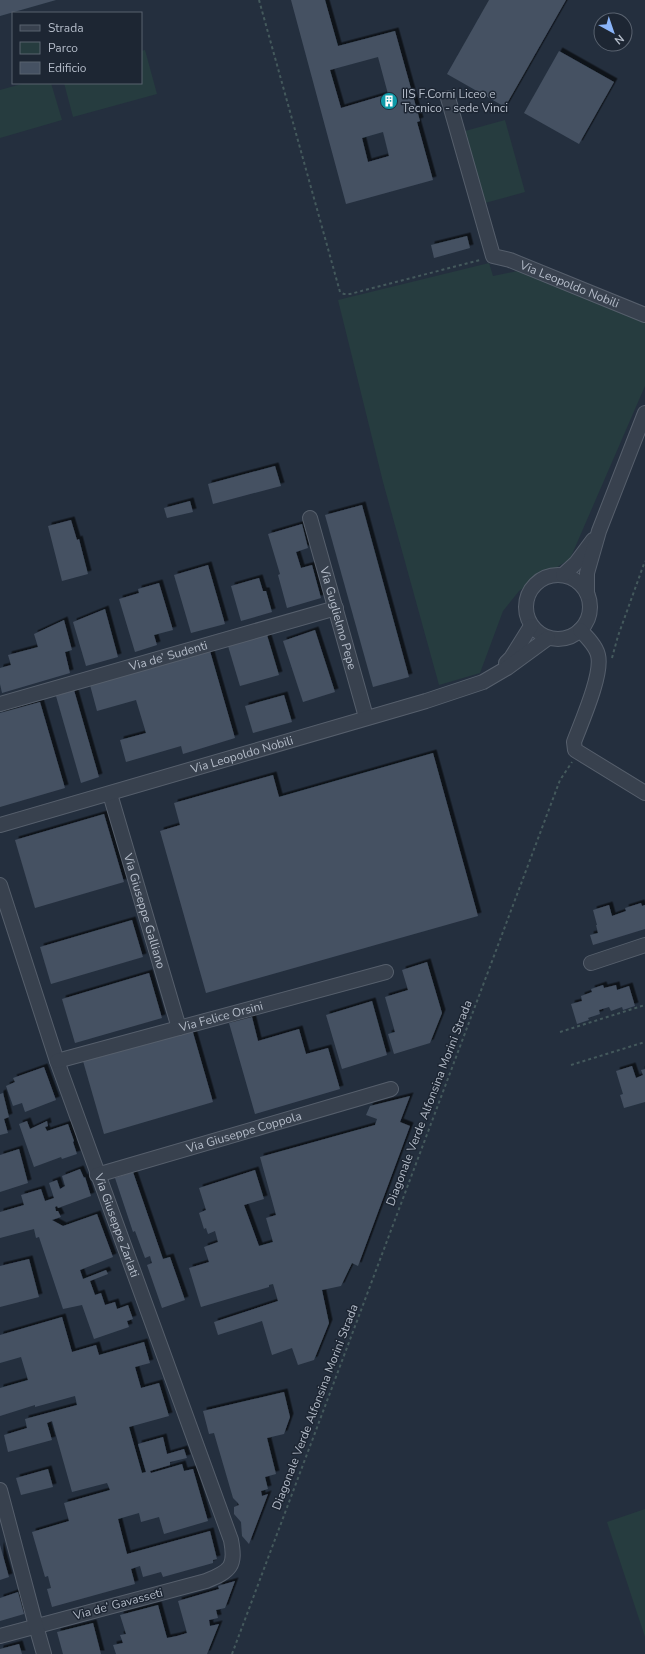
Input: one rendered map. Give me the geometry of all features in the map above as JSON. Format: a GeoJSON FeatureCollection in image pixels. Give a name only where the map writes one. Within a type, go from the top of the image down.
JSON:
{"type":"FeatureCollection","features":[{"type":"Feature","properties":{"kind":"street"},"geometry":{"type":"LineString","coordinates":[[448,98],[493,256]]}},
{"type":"Feature","properties":{"kind":"street","name":"Via Leopoldo Nobili"},"geometry":{"type":"LineString","coordinates":[[493,256],[510,260],[645,315]]}},
{"type":"Feature","properties":{"kind":"street"},"geometry":{"type":"LineString","coordinates":[[587,593],[580,583],[569,576],[550,575],[544,577],[539,580],[530,590],[527,596],[525,608],[528,621],[536,631],[548,638],[562,639],[569,637],[585,625],[590,613],[587,593],[587,573],[599,531],[645,413]]}},
{"type":"Feature","properties":{"kind":"street","name":"Via Guglielmo Pepe"},"geometry":{"type":"LineString","coordinates":[[310,518],[366,717]]}},
{"type":"Feature","properties":{"kind":"street"},"geometry":{"type":"LineString","coordinates":[[563,575],[576,563],[599,531]]}},
{"type":"Feature","properties":{"kind":"street","name":"Via de’ Sudenti"},"geometry":{"type":"LineString","coordinates":[[0,704],[336,608]]}},
{"type":"Feature","properties":{"kind":"street","name":"Via Leopoldo Nobili"},"geometry":{"type":"LineString","coordinates":[[482,682],[511,658],[531,626]]}},
{"type":"Feature","properties":{"kind":"street"},"geometry":{"type":"LineString","coordinates":[[580,630],[593,645],[599,661],[595,687],[574,742],[575,750],[578,754],[645,793]]}},
{"type":"Feature","properties":{"kind":"street","name":"Via Leopoldo Nobili"},"geometry":{"type":"LineString","coordinates":[[0,825],[110,794],[366,717],[426,701],[482,682],[507,668],[548,638]]}},
{"type":"Feature","properties":{"kind":"street","name":"Via Giuseppe Galliano"},"geometry":{"type":"LineString","coordinates":[[110,794],[179,1028]]}},
{"type":"Feature","properties":{"kind":"street","name":"Via Giuseppe Zarlati"},"geometry":{"type":"LineString","coordinates":[[0,885],[57,1062],[231,1540],[234,1556],[233,1564]]}},
{"type":"Feature","properties":{"kind":"street"},"geometry":{"type":"LineString","coordinates":[[591,963],[645,945]]}},
{"type":"Feature","properties":{"kind":"street","name":"Via Felice Orsini"},"geometry":{"type":"LineString","coordinates":[[57,1062],[386,972]]}},
{"type":"Feature","properties":{"kind":"street","name":"Via Giuseppe Coppola"},"geometry":{"type":"LineString","coordinates":[[97,1175],[391,1089]]}},
{"type":"Feature","properties":{"kind":"street"},"geometry":{"type":"LineString","coordinates":[[0,1490],[44,1654]]}},
{"type":"Feature","properties":{"kind":"street","name":"Via de’ Gavasseti"},"geometry":{"type":"LineString","coordinates":[[0,1636],[206,1581],[217,1577],[233,1564]]}},
{"type":"Feature","properties":{"kind":"path"},"geometry":{"type":"LineString","coordinates":[[259,0],[340,292],[350,294],[493,256]]}},
{"type":"Feature","properties":{"kind":"path"},"geometry":{"type":"LineString","coordinates":[[612,659],[618,636],[645,561]]}},
{"type":"Feature","properties":{"kind":"path","name":"Diagonale Verde Alfonsina Morini Strada"},"geometry":{"type":"LineString","coordinates":[[232,1654],[560,780],[578,754]]}},
{"type":"Feature","properties":{"kind":"path"},"geometry":{"type":"LineString","coordinates":[[560,1032],[645,1006]]}},
{"type":"Feature","properties":{"kind":"path"},"geometry":{"type":"LineString","coordinates":[[571,1065],[645,1042]]}},
{"type":"Feature","properties":{"kind":"green space"},"geometry":{"type":"Polygon","coordinates":[[[145,50],[157,94],[73,117],[64,84],[142,84],[142,51],[145,50]]]}},
{"type":"Feature","properties":{"kind":"green space"},"geometry":{"type":"Polygon","coordinates":[[[21,84],[51,84],[62,120],[0,138],[0,90],[21,84]]]}},
{"type":"Feature","properties":{"kind":"green space"},"geometry":{"type":"Polygon","coordinates":[[[505,120],[525,192],[485,203],[465,131],[505,120]]]}},
{"type":"Feature","properties":{"kind":"green space"},"geometry":{"type":"Polygon","coordinates":[[[489,263],[493,276],[518,271],[633,316],[645,323],[645,386],[570,559],[519,591],[503,611],[480,673],[439,685],[383,482],[338,300],[489,263]]]}},
{"type":"Feature","properties":{"kind":"green space"},"geometry":{"type":"Polygon","coordinates":[[[645,1509],[645,1637],[607,1522],[645,1509]]]}},
{"type":"Feature","properties":{"kind":"building"},"geometry":{"type":"Polygon","coordinates":[[[0,0],[56,0],[12,12],[0,16],[0,0]]]}},
{"type":"Feature","properties":{"kind":"building","name":"IIS F.Corni Liceo e Tecnico - sede Vinci"},"geometry":{"type":"Polygon","coordinates":[[[291,0],[325,0],[338,46],[395,31],[420,121],[417,122],[433,180],[346,204],[291,0]],[[378,57],[330,70],[341,108],[388,94],[378,57]],[[383,132],[362,138],[368,162],[389,156],[383,132]]]}},
{"type":"Feature","properties":{"kind":"building"},"geometry":{"type":"Polygon","coordinates":[[[489,0],[566,0],[505,107],[447,74],[489,0]]]}},
{"type":"Feature","properties":{"kind":"building"},"geometry":{"type":"Polygon","coordinates":[[[559,51],[614,82],[579,144],[524,113],[559,51]]]}},
{"type":"Feature","properties":{"kind":"building"},"geometry":{"type":"Polygon","coordinates":[[[467,236],[470,248],[434,258],[431,245],[467,236]]]}},
{"type":"Feature","properties":{"kind":"building"},"geometry":{"type":"Polygon","coordinates":[[[275,466],[281,486],[213,504],[208,484],[275,466]]]}},
{"type":"Feature","properties":{"kind":"building"},"geometry":{"type":"Polygon","coordinates":[[[190,501],[193,512],[167,518],[164,508],[190,501]]]}},
{"type":"Feature","properties":{"kind":"building"},"geometry":{"type":"Polygon","coordinates":[[[362,505],[409,677],[373,687],[325,515],[362,505]]]}},
{"type":"Feature","properties":{"kind":"building"},"geometry":{"type":"Polygon","coordinates":[[[71,520],[77,540],[79,539],[88,574],[62,581],[48,526],[71,520]]]}},
{"type":"Feature","properties":{"kind":"building"},"geometry":{"type":"Polygon","coordinates":[[[302,524],[308,548],[296,552],[301,568],[312,565],[321,598],[287,608],[278,575],[280,574],[268,534],[302,524]]]}},
{"type":"Feature","properties":{"kind":"building"},"geometry":{"type":"Polygon","coordinates":[[[208,565],[225,624],[191,633],[174,575],[208,565]]]}},
{"type":"Feature","properties":{"kind":"building"},"geometry":{"type":"Polygon","coordinates":[[[259,578],[263,591],[266,591],[272,612],[241,621],[231,586],[259,578]]]}},
{"type":"Feature","properties":{"kind":"building"},"geometry":{"type":"Polygon","coordinates":[[[159,583],[173,630],[154,635],[157,645],[135,652],[119,599],[139,593],[138,589],[159,583]]]}},
{"type":"Feature","properties":{"kind":"building"},"geometry":{"type":"Polygon","coordinates":[[[105,609],[118,657],[86,666],[73,622],[105,609]]]}},
{"type":"Feature","properties":{"kind":"building"},"geometry":{"type":"Polygon","coordinates":[[[64,620],[72,650],[65,652],[70,673],[2,693],[0,684],[0,668],[11,665],[8,655],[38,647],[34,634],[64,620]]]}},
{"type":"Feature","properties":{"kind":"building"},"geometry":{"type":"Polygon","coordinates":[[[315,630],[335,692],[303,702],[283,641],[315,630]]]}},
{"type":"Feature","properties":{"kind":"building"},"geometry":{"type":"Polygon","coordinates":[[[267,635],[279,675],[240,686],[228,646],[267,635]]]}},
{"type":"Feature","properties":{"kind":"building"},"geometry":{"type":"Polygon","coordinates":[[[210,651],[235,738],[183,754],[181,746],[126,762],[120,740],[146,733],[136,700],[97,711],[90,685],[210,651]]]}},
{"type":"Feature","properties":{"kind":"building"},"geometry":{"type":"Polygon","coordinates":[[[74,690],[99,777],[81,783],[56,696],[74,690]]]}},
{"type":"Feature","properties":{"kind":"building"},"geometry":{"type":"Polygon","coordinates":[[[284,695],[292,722],[253,733],[245,706],[284,695]]]}},
{"type":"Feature","properties":{"kind":"building"},"geometry":{"type":"Polygon","coordinates":[[[40,702],[65,788],[0,807],[0,713],[40,702]]]}},
{"type":"Feature","properties":{"kind":"building"},"geometry":{"type":"Polygon","coordinates":[[[433,753],[478,916],[206,993],[160,831],[180,825],[174,803],[273,775],[279,797],[433,753]]]}},
{"type":"Feature","properties":{"kind":"building"},"geometry":{"type":"Polygon","coordinates":[[[104,814],[124,882],[35,908],[15,840],[104,814]]]}},
{"type":"Feature","properties":{"kind":"building"},"geometry":{"type":"Polygon","coordinates":[[[641,903],[642,906],[645,905],[645,929],[593,945],[590,935],[598,933],[593,910],[609,905],[612,916],[626,911],[625,908],[641,903]]]}},
{"type":"Feature","properties":{"kind":"building"},"geometry":{"type":"Polygon","coordinates":[[[132,920],[143,957],[51,984],[40,947],[132,920]]]}},
{"type":"Feature","properties":{"kind":"building"},"geometry":{"type":"Polygon","coordinates":[[[427,962],[442,1013],[430,1043],[394,1054],[388,1034],[395,1032],[385,997],[408,990],[402,970],[427,962]]]}},
{"type":"Feature","properties":{"kind":"building"},"geometry":{"type":"Polygon","coordinates":[[[149,973],[162,1018],[75,1043],[62,999],[149,973]]]}},
{"type":"Feature","properties":{"kind":"building"},"geometry":{"type":"Polygon","coordinates":[[[603,985],[604,988],[616,985],[617,990],[629,986],[635,1006],[623,1010],[622,1007],[611,1011],[609,1007],[599,1010],[600,1014],[577,1024],[571,1004],[582,1001],[581,996],[592,992],[591,989],[603,985]]]}},
{"type":"Feature","properties":{"kind":"building"},"geometry":{"type":"Polygon","coordinates":[[[372,1001],[387,1055],[342,1069],[326,1015],[372,1001]]]}},
{"type":"Feature","properties":{"kind":"building"},"geometry":{"type":"Polygon","coordinates":[[[252,1017],[258,1041],[299,1029],[306,1054],[328,1048],[340,1089],[255,1114],[229,1023],[252,1017]]]}},
{"type":"Feature","properties":{"kind":"building"},"geometry":{"type":"Polygon","coordinates":[[[192,1029],[213,1102],[104,1134],[83,1061],[192,1029]]]}},
{"type":"Feature","properties":{"kind":"building"},"geometry":{"type":"Polygon","coordinates":[[[632,1066],[636,1078],[643,1075],[641,1070],[645,1069],[645,1102],[624,1108],[620,1095],[623,1094],[616,1071],[632,1066]]]}},
{"type":"Feature","properties":{"kind":"building"},"geometry":{"type":"Polygon","coordinates":[[[44,1067],[56,1100],[25,1112],[22,1103],[13,1106],[6,1086],[15,1082],[13,1078],[44,1067]]]}},
{"type":"Feature","properties":{"kind":"building"},"geometry":{"type":"Polygon","coordinates":[[[3,1093],[9,1117],[4,1119],[8,1133],[0,1135],[0,1094],[3,1093]]]}},
{"type":"Feature","properties":{"kind":"building"},"geometry":{"type":"Polygon","coordinates":[[[410,1096],[400,1122],[410,1126],[358,1266],[352,1263],[341,1286],[322,1290],[329,1323],[314,1360],[298,1365],[292,1348],[272,1355],[262,1321],[218,1335],[214,1322],[278,1301],[273,1284],[269,1285],[269,1287],[201,1307],[189,1268],[209,1262],[204,1247],[218,1242],[215,1231],[208,1234],[206,1228],[204,1229],[199,1213],[206,1210],[199,1188],[255,1170],[264,1199],[244,1205],[259,1246],[273,1242],[266,1218],[276,1215],[260,1157],[375,1125],[377,1119],[366,1115],[370,1106],[410,1096]]]}},
{"type":"Feature","properties":{"kind":"building"},"geometry":{"type":"Polygon","coordinates":[[[27,1121],[30,1129],[47,1121],[48,1126],[45,1127],[47,1131],[68,1124],[77,1154],[62,1159],[61,1157],[34,1167],[19,1124],[27,1121]]]}},
{"type":"Feature","properties":{"kind":"building"},"geometry":{"type":"Polygon","coordinates":[[[19,1149],[28,1183],[0,1192],[0,1155],[19,1149]]]}},
{"type":"Feature","properties":{"kind":"building"},"geometry":{"type":"Polygon","coordinates":[[[80,1169],[84,1178],[85,1177],[91,1196],[58,1208],[57,1206],[55,1207],[56,1211],[58,1211],[61,1217],[52,1220],[63,1226],[97,1214],[113,1257],[80,1270],[83,1279],[106,1270],[108,1274],[90,1281],[95,1295],[101,1293],[105,1305],[115,1302],[117,1309],[128,1305],[133,1319],[127,1321],[129,1327],[94,1339],[82,1305],[63,1309],[39,1237],[36,1238],[34,1229],[0,1238],[0,1212],[24,1205],[21,1195],[41,1189],[45,1201],[54,1198],[49,1183],[57,1180],[60,1189],[65,1186],[62,1176],[80,1169]]]}},
{"type":"Feature","properties":{"kind":"building"},"geometry":{"type":"Polygon","coordinates":[[[133,1172],[163,1259],[170,1257],[185,1300],[162,1308],[147,1265],[152,1263],[150,1256],[145,1258],[135,1231],[133,1232],[115,1178],[133,1172]]]}},
{"type":"Feature","properties":{"kind":"building"},"geometry":{"type":"Polygon","coordinates":[[[29,1259],[39,1297],[0,1307],[0,1266],[29,1259]]]}},
{"type":"Feature","properties":{"kind":"building"},"geometry":{"type":"Polygon","coordinates":[[[62,1317],[72,1352],[96,1345],[99,1355],[144,1342],[150,1363],[135,1367],[141,1388],[159,1383],[169,1416],[129,1427],[142,1473],[146,1472],[138,1444],[163,1437],[167,1454],[184,1449],[187,1458],[170,1462],[170,1465],[150,1471],[151,1473],[182,1464],[184,1471],[193,1469],[208,1521],[164,1534],[159,1517],[141,1522],[139,1513],[118,1519],[127,1554],[210,1531],[217,1559],[213,1560],[213,1563],[163,1577],[161,1572],[143,1577],[140,1566],[131,1569],[135,1584],[52,1607],[47,1589],[51,1588],[48,1576],[45,1577],[32,1532],[69,1521],[64,1503],[110,1490],[107,1483],[72,1492],[52,1421],[47,1423],[52,1440],[8,1452],[4,1435],[27,1428],[25,1419],[77,1405],[75,1396],[35,1407],[35,1405],[0,1416],[0,1388],[28,1380],[21,1357],[0,1363],[0,1335],[62,1317]]]}},
{"type":"Feature","properties":{"kind":"building"},"geometry":{"type":"Polygon","coordinates":[[[284,1392],[290,1417],[284,1434],[267,1438],[276,1474],[265,1477],[268,1489],[261,1491],[262,1496],[268,1494],[249,1544],[242,1536],[241,1522],[234,1514],[234,1507],[239,1505],[233,1498],[214,1433],[209,1434],[203,1411],[284,1392]]]}},
{"type":"Feature","properties":{"kind":"building"},"geometry":{"type":"Polygon","coordinates":[[[48,1469],[53,1487],[21,1495],[16,1478],[48,1469]]]}},
{"type":"Feature","properties":{"kind":"building"},"geometry":{"type":"Polygon","coordinates":[[[0,1545],[9,1577],[0,1580],[0,1545]]]}},
{"type":"Feature","properties":{"kind":"building"},"geometry":{"type":"Polygon","coordinates":[[[235,1581],[225,1608],[216,1610],[218,1618],[209,1620],[210,1626],[219,1624],[207,1654],[116,1654],[113,1645],[123,1643],[120,1635],[126,1634],[120,1615],[158,1605],[167,1638],[177,1636],[187,1633],[178,1601],[219,1589],[218,1586],[235,1581]]]}},
{"type":"Feature","properties":{"kind":"building"},"geometry":{"type":"Polygon","coordinates":[[[18,1592],[24,1614],[0,1621],[0,1598],[18,1592]]]}},
{"type":"Feature","properties":{"kind":"building"},"geometry":{"type":"Polygon","coordinates":[[[93,1623],[101,1654],[63,1654],[57,1632],[93,1623]]]}},
{"type":"Feature","properties":{"kind":"building"},"geometry":{"type":"Polygon","coordinates":[[[19,1644],[22,1654],[0,1654],[0,1649],[19,1644]]]}},
{"type":"Feature","properties":{"kind":"place","name":"IIS F.Corni Liceo e Tecnico - sede Vinci"},"geometry":{"type":"Point","coordinates":[389,101]}}]}
